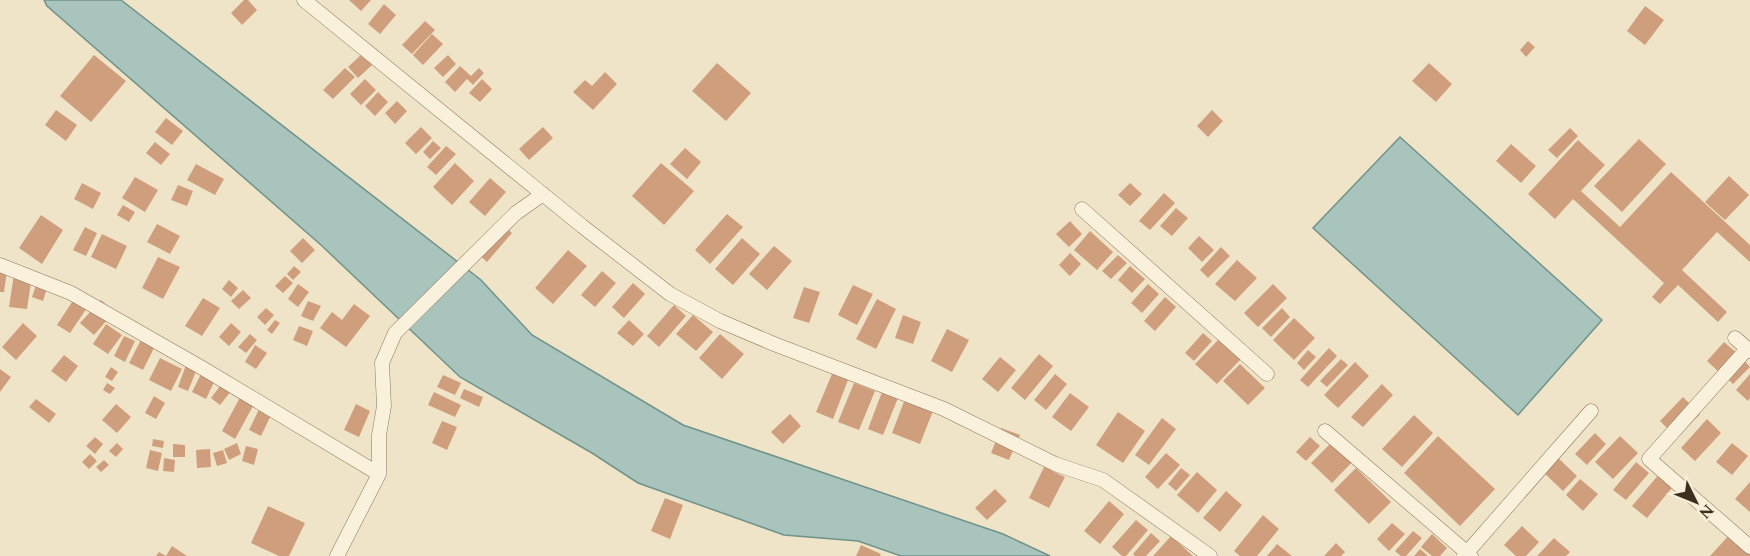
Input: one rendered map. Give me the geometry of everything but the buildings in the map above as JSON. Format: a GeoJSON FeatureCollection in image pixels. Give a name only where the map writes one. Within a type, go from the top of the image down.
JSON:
{"type":"FeatureCollection","features":[{"type":"Feature","properties":{"kind":"street"},"geometry":{"type":"LineString","coordinates":[[304,0],[670,294],[720,321],[944,409],[1055,464],[1103,480],[1209,556]]}},
{"type":"Feature","properties":{"kind":"street"},"geometry":{"type":"LineString","coordinates":[[337,556],[380,474],[379,435],[384,406],[382,363],[395,333],[516,213],[543,194]]}},
{"type":"Feature","properties":{"kind":"street"},"geometry":{"type":"LineString","coordinates":[[1082,209],[1267,374]]}},
{"type":"Feature","properties":{"kind":"street"},"geometry":{"type":"LineString","coordinates":[[0,265],[71,293],[380,474]]}},
{"type":"Feature","properties":{"kind":"street"},"geometry":{"type":"LineString","coordinates":[[1735,339],[1749,350],[1650,459],[1750,547]]}},
{"type":"Feature","properties":{"kind":"street"},"geometry":{"type":"LineString","coordinates":[[1325,430],[1467,555],[1591,411]]}},
{"type":"Feature","properties":{"kind":"water"},"geometry":{"type":"Polygon","coordinates":[[[44,0],[121,0],[481,280],[532,335],[683,425],[1003,534],[1050,556],[901,556],[858,541],[784,535],[638,483],[592,453],[460,377],[321,245],[47,6],[44,0]]]}},
{"type":"Feature","properties":{"kind":"water"},"geometry":{"type":"Polygon","coordinates":[[[1400,137],[1602,320],[1518,415],[1313,228],[1400,137]]]}}]}
